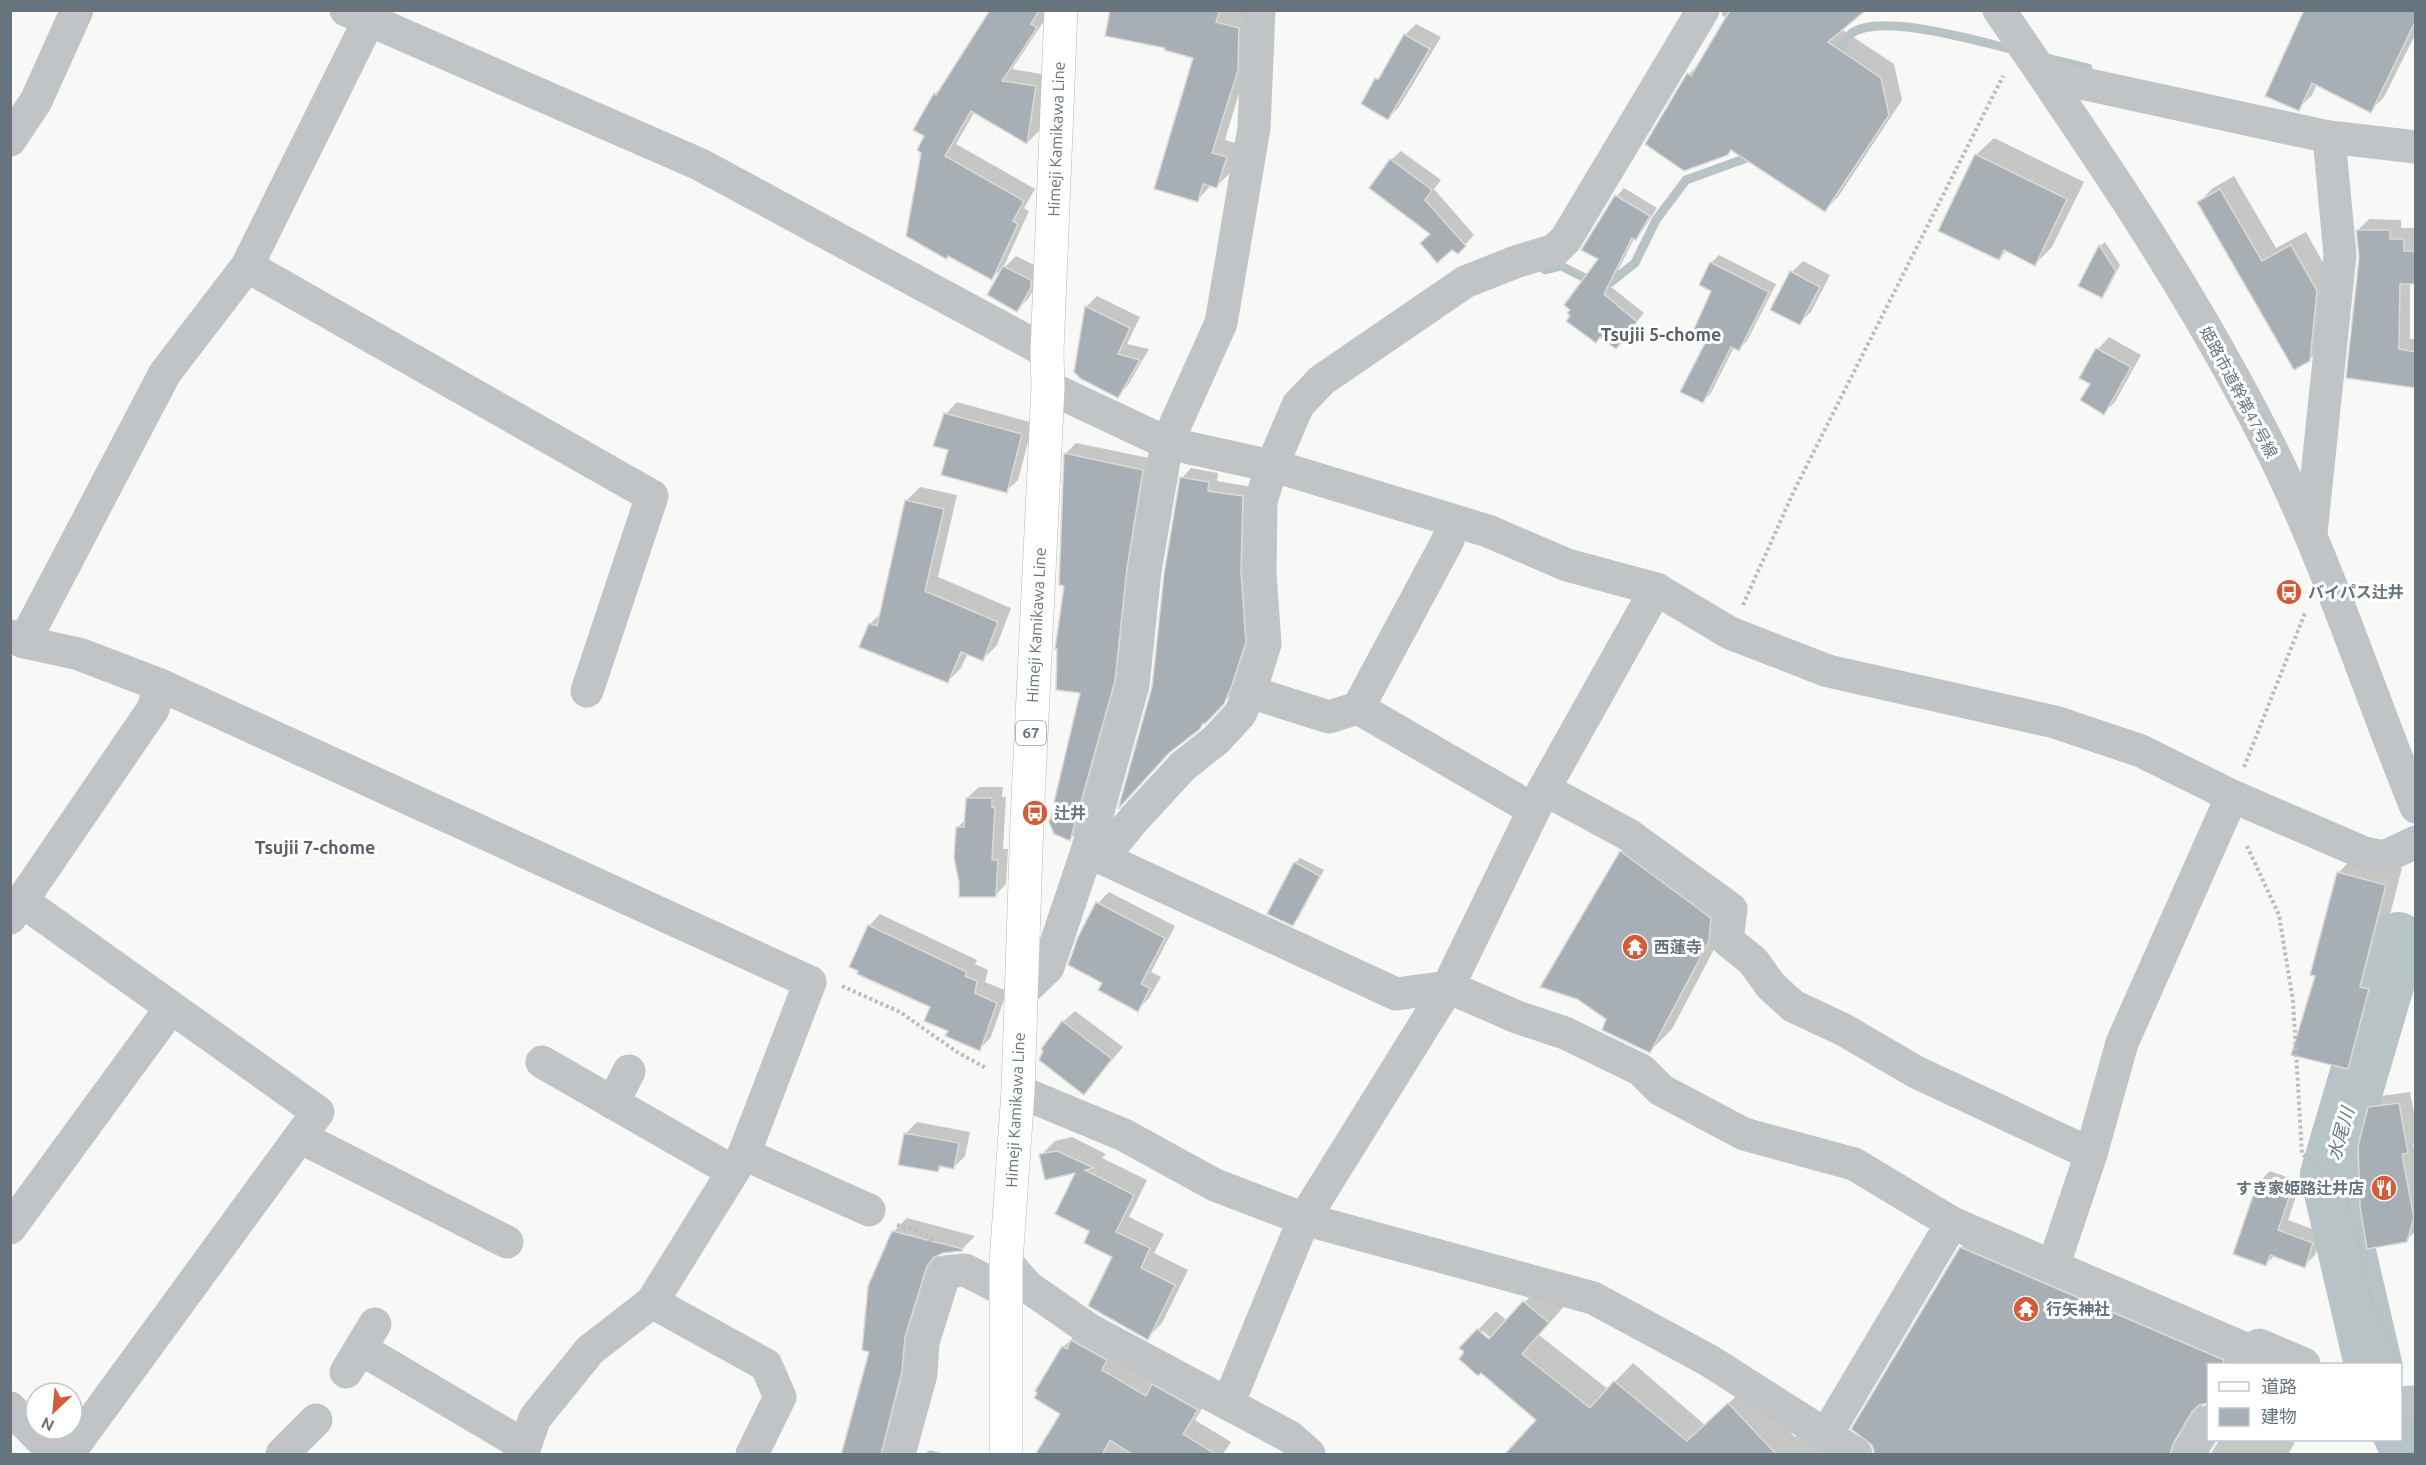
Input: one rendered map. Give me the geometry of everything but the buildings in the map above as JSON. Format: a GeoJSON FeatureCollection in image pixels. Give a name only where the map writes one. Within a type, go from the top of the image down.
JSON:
{"type":"FeatureCollection","features":[{"type":"Feature","properties":{"kind":"main road","name":"Himeji Kamikawa Line"},"geometry":{"type":"LineString","coordinates":[[1006,1455],[1006,1277],[1018,1091],[1020,994],[1048,387],[1047,351],[1061,10]]}},
{"type":"Feature","properties":{"kind":"street"},"geometry":{"type":"LineString","coordinates":[[10,140],[36,101],[77,10]]}},
{"type":"Feature","properties":{"kind":"street"},"geometry":{"type":"LineString","coordinates":[[1020,994],[1048,968],[1095,854],[1133,685],[1144,571],[1167,443],[1221,323],[1254,128],[1258,10]]}},
{"type":"Feature","properties":{"kind":"street"},"geometry":{"type":"LineString","coordinates":[[1095,854],[1134,819],[1183,766],[1216,740],[1240,714],[1250,692],[1265,645],[1260,572],[1261,501],[1272,466],[1298,405],[1322,380],[1464,282],[1518,261],[1555,250],[1566,239],[1703,10]]}},
{"type":"Feature","properties":{"kind":"street","name":"姫路市道幹第47号線"},"geometry":{"type":"LineString","coordinates":[[1999,10],[2132,208],[2215,346],[2264,434],[2311,535],[2415,807]]}},
{"type":"Feature","properties":{"kind":"street"},"geometry":{"type":"LineString","coordinates":[[360,1349],[522,1450],[535,1418],[590,1350],[651,1302],[738,1162],[810,982],[160,685],[79,654],[17,639],[165,373],[247,266],[357,15],[699,164],[1047,351]]}},
{"type":"Feature","properties":{"kind":"street"},"geometry":{"type":"LineString","coordinates":[[2044,75],[2329,137],[2415,147]]}},
{"type":"Feature","properties":{"kind":"street"},"geometry":{"type":"LineString","coordinates":[[2311,535],[2340,255],[2329,137]]}},
{"type":"Feature","properties":{"kind":"street"},"geometry":{"type":"LineString","coordinates":[[247,266],[652,496],[587,691]]}},
{"type":"Feature","properties":{"kind":"street"},"geometry":{"type":"LineString","coordinates":[[1048,387],[1167,443],[1272,466],[1488,531],[1567,565],[1656,589],[1730,633],[1828,671],[2055,722],[2141,751],[2232,796],[2364,853],[2384,857],[2415,842]]}},
{"type":"Feature","properties":{"kind":"street"},"geometry":{"type":"LineString","coordinates":[[1358,708],[1447,542],[1455,522]]}},
{"type":"Feature","properties":{"kind":"street"},"geometry":{"type":"LineString","coordinates":[[1228,1404],[1304,1219],[1448,987],[1539,800],[1656,589]]}},
{"type":"Feature","properties":{"kind":"street"},"geometry":{"type":"LineString","coordinates":[[68,1455],[318,1112],[171,1008],[16,910],[153,710],[160,685]]}},
{"type":"Feature","properties":{"kind":"street"},"geometry":{"type":"LineString","coordinates":[[1250,692],[1329,717],[1358,708],[1539,800],[1629,835],[1731,909],[1727,940],[1753,961],[1771,986],[1793,1006],[1844,1030],[1916,1072],[2091,1154]]}},
{"type":"Feature","properties":{"kind":"street"},"geometry":{"type":"LineString","coordinates":[[2053,1268],[2091,1154],[2122,1043],[2232,796]]}},
{"type":"Feature","properties":{"kind":"street"},"geometry":{"type":"LineString","coordinates":[[1095,854],[1396,994],[1448,987],[1517,1017],[1565,1032],[1641,1070],[1661,1090],[1744,1134],[1854,1164],[1952,1223],[2246,1358],[2259,1345],[2300,1363]]}},
{"type":"Feature","properties":{"kind":"street"},"geometry":{"type":"LineString","coordinates":[[10,1228],[171,1008]]}},
{"type":"Feature","properties":{"kind":"street"},"geometry":{"type":"LineString","coordinates":[[542,1062],[613,1103],[738,1162],[869,1210]]}},
{"type":"Feature","properties":{"kind":"street"},"geometry":{"type":"LineString","coordinates":[[613,1103],[629,1071]]}},
{"type":"Feature","properties":{"kind":"street"},"geometry":{"type":"LineString","coordinates":[[1018,1091],[1124,1136],[1215,1185],[1304,1219],[1593,1298],[1708,1360],[1856,1455]]}},
{"type":"Feature","properties":{"kind":"street"},"geometry":{"type":"LineString","coordinates":[[300,1137],[507,1242]]}},
{"type":"Feature","properties":{"kind":"street"},"geometry":{"type":"LineString","coordinates":[[1827,1435],[1952,1223]]}},
{"type":"Feature","properties":{"kind":"street"},"geometry":{"type":"LineString","coordinates":[[899,1455],[921,1374],[923,1342],[945,1272],[965,1270],[1006,1277],[1028,1287],[1090,1330],[1290,1437],[1309,1455]]}},
{"type":"Feature","properties":{"kind":"street"},"geometry":{"type":"LineString","coordinates":[[651,1302],[766,1365],[780,1397],[752,1455]]}},
{"type":"Feature","properties":{"kind":"street"},"geometry":{"type":"LineString","coordinates":[[10,1408],[55,1455]]}},
{"type":"Feature","properties":{"kind":"street"},"geometry":{"type":"LineString","coordinates":[[285,1454],[316,1420]]}},
{"type":"Feature","properties":{"kind":"street"},"geometry":{"type":"LineString","coordinates":[[2189,1455],[2207,1424]]}},
{"type":"Feature","properties":{"kind":"path"},"geometry":{"type":"LineString","coordinates":[[1730,633],[1794,491],[2020,42]]}},
{"type":"Feature","properties":{"kind":"path"},"geometry":{"type":"LineString","coordinates":[[2323,567],[2232,796],[2249,854],[2279,915],[2293,1001],[2302,1154],[2344,1185],[2370,1293],[2398,1363]]}},
{"type":"Feature","properties":{"kind":"path"},"geometry":{"type":"LineString","coordinates":[[810,982],[831,981],[900,1012],[957,1052],[991,1070],[1018,1091]]}},
{"type":"Feature","properties":{"kind":"path"},"geometry":{"type":"LineString","coordinates":[[869,1210],[875,1219],[911,1228],[955,1253],[956,1271]]}},
{"type":"Feature","properties":{"kind":"waterway"},"geometry":{"type":"LineString","coordinates":[[1832,58],[1852,33],[1866,27],[1885,26],[1932,31],[2015,50]]}},
{"type":"Feature","properties":{"kind":"waterway"},"geometry":{"type":"LineString","coordinates":[[2043,57],[2088,68]]}},
{"type":"Feature","properties":{"kind":"waterway"},"geometry":{"type":"LineString","coordinates":[[1545,270],[1561,266],[1587,279],[1611,282],[1635,263],[1656,220],[1686,180],[1755,155]]}},
{"type":"Feature","properties":{"kind":"waterway","name":"水尾川"},"geometry":{"type":"LineString","coordinates":[[2373,1363],[2329,1175],[2398,941]]}},
{"type":"Feature","properties":{"kind":"waterway","name":"水尾川"},"geometry":{"type":"LineString","coordinates":[[2402,1434],[2411,1454]]}},
{"type":"Feature","properties":{"kind":"place","name":"バイパス辻井"},"geometry":{"type":"Point","coordinates":[2289,592]}},
{"type":"Feature","properties":{"kind":"place","name":"辻井"},"geometry":{"type":"Point","coordinates":[1035,813]}},
{"type":"Feature","properties":{"kind":"place","name":"西蓮寺"},"geometry":{"type":"Point","coordinates":[1635,947]}},
{"type":"Feature","properties":{"kind":"place","name":"すき家姫路辻井店"},"geometry":{"type":"Point","coordinates":[2384,1188]}},
{"type":"Feature","properties":{"kind":"place","name":"行矢神社"},"geometry":{"type":"Point","coordinates":[2026,1309]}},
{"type":"Feature","properties":{"kind":"district","name":"Tsujii 5-chome"},"geometry":{"type":"Point","coordinates":[1661,335]}},
{"type":"Feature","properties":{"kind":"district","name":"Tsujii 7-chome"},"geometry":{"type":"Point","coordinates":[315,848]}}]}
